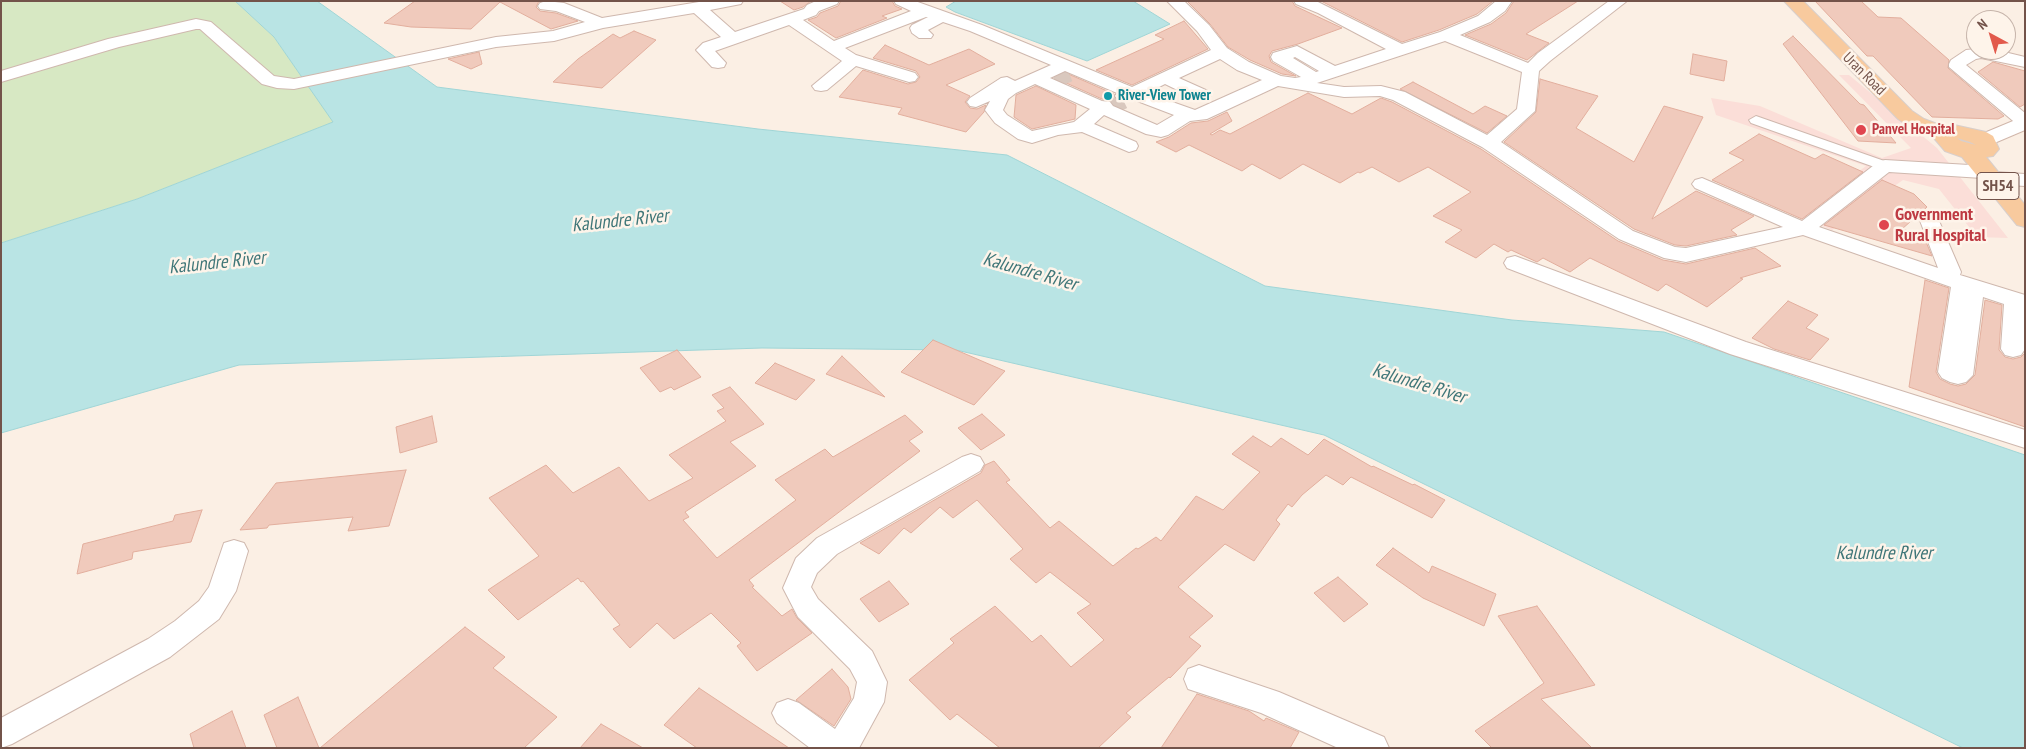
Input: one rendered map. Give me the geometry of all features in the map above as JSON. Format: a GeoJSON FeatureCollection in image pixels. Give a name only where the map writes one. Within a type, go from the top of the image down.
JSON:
{"type":"FeatureCollection","features":[{"type":"Feature","properties":{"kind":"main road","name":"Uran Road"},"geometry":{"type":"LineString","coordinates":[[1792,1],[1905,115],[1917,123],[1944,134],[1947,142],[1978,146],[1989,175],[2025,220]]}},
{"type":"Feature","properties":{"kind":"main road"},"geometry":{"type":"LineString","coordinates":[[1978,146],[2025,122]]}},
{"type":"Feature","properties":{"kind":"street"},"geometry":{"type":"LineString","coordinates":[[1,77],[114,43],[196,24],[206,25],[268,80],[277,83],[294,84],[496,42],[520,38],[554,36],[601,23],[736,1]]}},
{"type":"Feature","properties":{"kind":"street"},"geometry":{"type":"LineString","coordinates":[[718,63],[704,50],[810,12],[813,8],[831,1]]}},
{"type":"Feature","properties":{"kind":"street"},"geometry":{"type":"LineString","coordinates":[[902,1],[976,28],[1062,75],[1104,108],[1153,130],[1162,130],[1188,114]]}},
{"type":"Feature","properties":{"kind":"street"},"geometry":{"type":"LineString","coordinates":[[1175,1],[1203,28],[1221,52],[1243,66],[1276,80],[1306,81],[1344,92],[1390,93],[1489,143],[1626,235],[1671,253],[1686,255],[1804,229],[1885,166]]}},
{"type":"Feature","properties":{"kind":"street"},"geometry":{"type":"LineString","coordinates":[[1302,1],[1324,10],[1401,50]]}},
{"type":"Feature","properties":{"kind":"street"},"geometry":{"type":"LineString","coordinates":[[1306,81],[1446,35],[1484,19],[1499,8],[1504,1]]}},
{"type":"Feature","properties":{"kind":"street"},"geometry":{"type":"LineString","coordinates":[[1489,143],[1526,111],[1531,70],[1544,57],[1619,1]]}},
{"type":"Feature","properties":{"kind":"street"},"geometry":{"type":"LineString","coordinates":[[546,6],[558,6],[601,23]]}},
{"type":"Feature","properties":{"kind":"street"},"geometry":{"type":"LineString","coordinates":[[698,8],[733,39]]}},
{"type":"Feature","properties":{"kind":"street"},"geometry":{"type":"LineString","coordinates":[[832,47],[926,11]]}},
{"type":"Feature","properties":{"kind":"street"},"geometry":{"type":"LineString","coordinates":[[925,35],[918,28],[942,16]]}},
{"type":"Feature","properties":{"kind":"street"},"geometry":{"type":"LineString","coordinates":[[791,18],[853,60],[909,77]]}},
{"type":"Feature","properties":{"kind":"street"},"geometry":{"type":"LineString","coordinates":[[498,27],[502,32],[520,38]]}},
{"type":"Feature","properties":{"kind":"street"},"geometry":{"type":"LineString","coordinates":[[1446,35],[1531,70]]}},
{"type":"Feature","properties":{"kind":"street"},"geometry":{"type":"LineString","coordinates":[[1424,42],[1478,65]]}},
{"type":"Feature","properties":{"kind":"street"},"geometry":{"type":"LineString","coordinates":[[1306,81],[1280,57],[1297,51],[1334,72]]}},
{"type":"Feature","properties":{"kind":"street"},"geometry":{"type":"LineString","coordinates":[[1129,95],[1221,52]]}},
{"type":"Feature","properties":{"kind":"street"},"geometry":{"type":"LineString","coordinates":[[2025,62],[1981,53],[1972,54],[1958,64],[1958,67],[2025,122]]}},
{"type":"Feature","properties":{"kind":"street"},"geometry":{"type":"LineString","coordinates":[[821,86],[853,60]]}},
{"type":"Feature","properties":{"kind":"street"},"geometry":{"type":"LineString","coordinates":[[976,102],[1014,78],[1062,75],[1193,116],[1201,115],[1276,80]]}},
{"type":"Feature","properties":{"kind":"street"},"geometry":{"type":"LineString","coordinates":[[1062,75],[1010,89],[1001,96],[994,110],[1001,119],[1025,135],[1032,137],[1056,130],[1072,129],[1104,108]]}},
{"type":"Feature","properties":{"kind":"street"},"geometry":{"type":"LineString","coordinates":[[1165,78],[1202,95]]}},
{"type":"Feature","properties":{"kind":"street"},"geometry":{"type":"LineString","coordinates":[[1756,120],[1885,166],[2025,180]]}},
{"type":"Feature","properties":{"kind":"street"},"geometry":{"type":"LineString","coordinates":[[1082,124],[1129,146]]}},
{"type":"Feature","properties":{"kind":"street"},"geometry":{"type":"LineString","coordinates":[[1702,184],[1804,229],[1961,283],[2020,301],[2013,349]]}},
{"type":"Feature","properties":{"kind":"street"},"geometry":{"type":"LineString","coordinates":[[1929,218],[1950,272],[1961,283]]}},
{"type":"Feature","properties":{"kind":"street"},"geometry":{"type":"LineString","coordinates":[[1515,263],[1738,348],[1886,396],[2025,438]]}},
{"type":"Feature","properties":{"kind":"street"},"geometry":{"type":"LineString","coordinates":[[841,748],[869,702],[872,682],[861,660],[808,608],[797,588],[806,566],[827,546],[971,464]]}},
{"type":"Feature","properties":{"kind":"street"},"geometry":{"type":"LineString","coordinates":[[1,734],[160,648],[185,630],[209,610],[222,591],[234,551]]}},
{"type":"Feature","properties":{"kind":"street"},"geometry":{"type":"LineString","coordinates":[[1199,679],[1268,702],[1372,748]]}},
{"type":"Feature","properties":{"kind":"street"},"geometry":{"type":"LineString","coordinates":[[788,713],[836,748]]}},
{"type":"Feature","properties":{"kind":"shaded area"},"geometry":{"type":"Polygon","coordinates":[[[1839,75],[1849,75],[1937,148],[2008,238],[1977,237],[1939,189],[1903,180],[1832,230],[1799,217],[1866,166],[1716,115],[1711,98],[1760,106],[1882,158],[1911,148],[1839,75]]]}},
{"type":"Feature","properties":{"kind":"green space"},"geometry":{"type":"Polygon","coordinates":[[[1,1],[235,1],[274,37],[334,122],[137,199],[1,243],[1,1]]]}},
{"type":"Feature","properties":{"kind":"water","name":"Kalundre River"},"geometry":{"type":"Polygon","coordinates":[[[235,1],[317,1],[437,87],[758,129],[1007,155],[1265,286],[1512,320],[1664,332],[2025,455],[2025,748],[1963,748],[1324,435],[956,350],[762,348],[239,365],[1,433],[1,243],[137,199],[333,122],[274,37],[235,1]]]}},
{"type":"Feature","properties":{"kind":"water"},"geometry":{"type":"Polygon","coordinates":[[[956,1],[1133,1],[1170,24],[1087,61],[946,7],[956,1]]]}},
{"type":"Feature","properties":{"kind":"building"},"geometry":{"type":"Polygon","coordinates":[[[415,1],[539,1],[536,7],[540,11],[556,13],[578,21],[551,29],[500,2],[471,29],[411,27],[384,23],[415,1]]]}},
{"type":"Feature","properties":{"kind":"building"},"geometry":{"type":"Polygon","coordinates":[[[780,1],[811,1],[803,7],[794,10],[780,1]]]}},
{"type":"Feature","properties":{"kind":"building"},"geometry":{"type":"Polygon","coordinates":[[[841,1],[892,1],[895,6],[902,9],[882,16],[887,18],[836,38],[808,20],[838,6],[841,1]]]}},
{"type":"Feature","properties":{"kind":"building"},"geometry":{"type":"Polygon","coordinates":[[[1187,1],[1292,1],[1295,6],[1342,28],[1272,51],[1269,56],[1271,62],[1296,76],[1282,74],[1250,60],[1228,47],[1210,24],[1187,1]]]}},
{"type":"Feature","properties":{"kind":"building"},"geometry":{"type":"Polygon","coordinates":[[[1321,1],[1493,1],[1477,14],[1439,30],[1402,42],[1321,1]]]}},
{"type":"Feature","properties":{"kind":"building"},"geometry":{"type":"Polygon","coordinates":[[[1514,1],[1578,1],[1526,34],[1549,43],[1527,60],[1465,35],[1491,24],[1506,13],[1514,1]]]}},
{"type":"Feature","properties":{"kind":"building"},"geometry":{"type":"Polygon","coordinates":[[[1815,1],[1861,1],[1878,17],[1901,18],[1949,60],[1948,68],[2004,116],[1998,119],[1932,117],[1873,56],[1867,56],[1815,1]]]}},
{"type":"Feature","properties":{"kind":"building"},"geometry":{"type":"Polygon","coordinates":[[[1184,21],[1208,49],[1132,85],[1096,70],[1164,39],[1155,35],[1184,21]]]}},
{"type":"Feature","properties":{"kind":"building"},"geometry":{"type":"Polygon","coordinates":[[[634,31],[656,40],[602,88],[553,82],[578,59],[613,34],[620,38],[634,31]]]}},
{"type":"Feature","properties":{"kind":"building"},"geometry":{"type":"Polygon","coordinates":[[[1793,36],[1860,104],[1864,105],[1896,143],[1858,141],[1783,44],[1793,36]]]}},
{"type":"Feature","properties":{"kind":"building"},"geometry":{"type":"Polygon","coordinates":[[[885,45],[929,65],[969,49],[995,64],[946,85],[970,96],[965,102],[970,108],[977,109],[986,105],[984,112],[966,132],[898,114],[902,108],[839,97],[863,70],[908,84],[916,82],[920,77],[916,71],[873,58],[885,45]]]}},
{"type":"Feature","properties":{"kind":"building"},"geometry":{"type":"Polygon","coordinates":[[[479,52],[482,64],[471,69],[448,59],[479,52]]]}},
{"type":"Feature","properties":{"kind":"building"},"geometry":{"type":"Polygon","coordinates":[[[1693,54],[1727,61],[1724,81],[1690,74],[1693,54]]]}},
{"type":"Feature","properties":{"kind":"building"},"geometry":{"type":"Polygon","coordinates":[[[1993,62],[2025,71],[2025,104],[2020,107],[1978,72],[1993,62]]]}},
{"type":"Feature","properties":{"kind":"building"},"geometry":{"type":"Polygon","coordinates":[[[1066,73],[1114,94],[1115,99],[1111,101],[1102,99],[1055,78],[1066,73]]]}},
{"type":"Feature","properties":{"kind":"building"},"geometry":{"type":"Polygon","coordinates":[[[1540,79],[1598,96],[1576,128],[1634,162],[1664,106],[1703,117],[1652,219],[1696,191],[1754,216],[1731,230],[1737,235],[1686,246],[1675,245],[1634,229],[1504,142],[1536,112],[1540,79]]]}},
{"type":"Feature","properties":{"kind":"building"},"geometry":{"type":"Polygon","coordinates":[[[1413,82],[1473,114],[1485,106],[1507,116],[1487,133],[1400,89],[1413,82]]]}},
{"type":"Feature","properties":{"kind":"building"},"geometry":{"type":"Polygon","coordinates":[[[1036,86],[1076,105],[1075,119],[1032,129],[1014,117],[1016,95],[1036,86]]]}},
{"type":"Feature","properties":{"kind":"building"},"geometry":{"type":"Polygon","coordinates":[[[1308,93],[1352,114],[1381,98],[1392,102],[1481,149],[1618,241],[1663,260],[1686,264],[1755,248],[1781,266],[1740,278],[1743,279],[1707,307],[1666,284],[1658,291],[1590,258],[1570,272],[1543,258],[1537,262],[1511,250],[1508,252],[1494,244],[1476,258],[1445,242],[1462,230],[1433,216],[1471,192],[1428,167],[1399,182],[1372,167],[1360,173],[1358,172],[1340,183],[1303,164],[1280,179],[1252,164],[1242,171],[1189,145],[1176,152],[1156,142],[1169,137],[1191,123],[1208,121],[1227,112],[1232,121],[1210,134],[1212,135],[1220,130],[1230,134],[1308,93]]]}},
{"type":"Feature","properties":{"kind":"building"},"geometry":{"type":"Polygon","coordinates":[[[1759,134],[1815,159],[1823,154],[1863,172],[1802,219],[1712,180],[1744,160],[1729,153],[1759,134]]]}},
{"type":"Feature","properties":{"kind":"building"},"geometry":{"type":"Polygon","coordinates":[[[1882,180],[1914,194],[1927,207],[1902,229],[1923,235],[1932,256],[1824,225],[1882,180]]]}},
{"type":"Feature","properties":{"kind":"building"},"geometry":{"type":"Polygon","coordinates":[[[1925,280],[1949,288],[1936,372],[1940,379],[1950,384],[1958,386],[1966,384],[1975,375],[1985,300],[2002,305],[1999,350],[2005,357],[2013,359],[2021,357],[2025,353],[2025,427],[1909,387],[1925,280]]]}},
{"type":"Feature","properties":{"kind":"building"},"geometry":{"type":"Polygon","coordinates":[[[1788,301],[1818,315],[1806,328],[1829,339],[1810,360],[1774,349],[1752,338],[1788,301]]]}},
{"type":"Feature","properties":{"kind":"building"},"geometry":{"type":"Polygon","coordinates":[[[933,340],[1005,371],[974,405],[901,372],[933,340]]]}},
{"type":"Feature","properties":{"kind":"building"},"geometry":{"type":"Polygon","coordinates":[[[677,350],[701,377],[674,390],[671,387],[660,392],[640,368],[677,350]]]}},
{"type":"Feature","properties":{"kind":"building"},"geometry":{"type":"Polygon","coordinates":[[[842,356],[885,397],[826,374],[842,356]]]}},
{"type":"Feature","properties":{"kind":"building"},"geometry":{"type":"Polygon","coordinates":[[[775,363],[815,380],[796,400],[755,383],[775,363]]]}},
{"type":"Feature","properties":{"kind":"building"},"geometry":{"type":"Polygon","coordinates":[[[730,387],[764,424],[730,442],[756,466],[685,512],[689,517],[683,520],[717,558],[796,500],[775,480],[825,449],[833,457],[905,415],[923,432],[909,441],[920,451],[749,580],[754,586],[752,587],[782,616],[792,609],[797,618],[812,633],[757,671],[737,646],[741,643],[711,613],[674,639],[657,623],[630,648],[613,629],[620,625],[583,581],[581,582],[578,578],[518,620],[488,590],[539,556],[489,498],[546,465],[573,493],[619,467],[649,501],[693,478],[669,455],[726,421],[717,411],[724,408],[712,395],[730,387]]]}},
{"type":"Feature","properties":{"kind":"building"},"geometry":{"type":"Polygon","coordinates":[[[982,414],[1005,435],[981,450],[958,428],[982,414]]]}},
{"type":"Feature","properties":{"kind":"building"},"geometry":{"type":"Polygon","coordinates":[[[432,416],[437,442],[400,453],[396,427],[432,416]]]}},
{"type":"Feature","properties":{"kind":"building"},"geometry":{"type":"Polygon","coordinates":[[[1253,436],[1271,447],[1281,438],[1308,455],[1324,439],[1372,467],[1414,484],[1445,500],[1432,518],[1351,477],[1343,485],[1326,475],[1302,495],[1292,507],[1288,504],[1276,520],[1280,524],[1254,561],[1225,544],[1178,587],[1213,616],[1189,637],[1201,646],[1170,678],[1126,713],[1131,717],[1098,748],[1000,748],[957,714],[950,720],[909,680],[954,643],[950,639],[995,606],[1032,642],[1041,635],[1071,667],[1104,640],[1077,613],[1091,604],[1050,572],[1036,583],[1010,559],[1023,549],[977,500],[953,518],[940,507],[911,533],[904,528],[879,554],[860,543],[981,473],[985,465],[994,461],[1010,480],[1006,482],[1050,528],[1059,521],[1113,566],[1136,548],[1138,549],[1156,537],[1161,541],[1196,496],[1223,510],[1260,472],[1232,454],[1253,436]]]}},
{"type":"Feature","properties":{"kind":"building"},"geometry":{"type":"Polygon","coordinates":[[[406,470],[389,526],[348,531],[353,517],[269,525],[267,528],[240,530],[276,483],[406,470]]]}},
{"type":"Feature","properties":{"kind":"building"},"geometry":{"type":"Polygon","coordinates":[[[202,510],[191,542],[133,552],[132,559],[77,574],[83,544],[173,521],[175,515],[202,510]]]}},
{"type":"Feature","properties":{"kind":"building"},"geometry":{"type":"Polygon","coordinates":[[[1393,548],[1429,573],[1432,566],[1496,594],[1484,626],[1423,598],[1376,565],[1393,548]]]}},
{"type":"Feature","properties":{"kind":"building"},"geometry":{"type":"Polygon","coordinates":[[[1338,577],[1368,604],[1344,622],[1314,593],[1338,577]]]}},
{"type":"Feature","properties":{"kind":"building"},"geometry":{"type":"Polygon","coordinates":[[[889,581],[909,604],[879,622],[860,599],[889,581]]]}},
{"type":"Feature","properties":{"kind":"building"},"geometry":{"type":"Polygon","coordinates":[[[1537,606],[1595,685],[1541,699],[1592,748],[1492,748],[1475,731],[1544,683],[1498,616],[1537,606]]]}},
{"type":"Feature","properties":{"kind":"building"},"geometry":{"type":"Polygon","coordinates":[[[465,627],[505,657],[493,668],[557,717],[524,748],[320,748],[465,627]]]}},
{"type":"Feature","properties":{"kind":"building"},"geometry":{"type":"Polygon","coordinates":[[[832,669],[848,687],[851,699],[834,726],[796,700],[832,669]]]}},
{"type":"Feature","properties":{"kind":"building"},"geometry":{"type":"Polygon","coordinates":[[[699,688],[789,748],[697,748],[664,725],[699,688]]]}},
{"type":"Feature","properties":{"kind":"building"},"geometry":{"type":"Polygon","coordinates":[[[1197,694],[1249,711],[1264,721],[1266,718],[1299,732],[1290,748],[1161,748],[1197,694]]]}},
{"type":"Feature","properties":{"kind":"building"},"geometry":{"type":"Polygon","coordinates":[[[298,697],[319,748],[277,748],[264,715],[298,697]]]}},
{"type":"Feature","properties":{"kind":"building"},"geometry":{"type":"Polygon","coordinates":[[[232,711],[246,748],[194,748],[190,734],[232,711]]]}},
{"type":"Feature","properties":{"kind":"building"},"geometry":{"type":"Polygon","coordinates":[[[601,724],[643,748],[580,748],[601,724]]]}},
{"type":"Feature","properties":{"kind":"tunnel"},"geometry":{"type":"LineString","coordinates":[[1054,79],[1069,73]]}},
{"type":"Feature","properties":{"kind":"tunnel"},"geometry":{"type":"LineString","coordinates":[[1107,108],[1127,98]]}},
{"type":"Feature","properties":{"kind":"place","name":"River-View Tower"},"geometry":{"type":"Point","coordinates":[1108,96]}},
{"type":"Feature","properties":{"kind":"place","name":"Panvel Hospital"},"geometry":{"type":"Point","coordinates":[1861,130]}},
{"type":"Feature","properties":{"kind":"place","name":"Government Rural Hospital"},"geometry":{"type":"Point","coordinates":[1884,225]}}]}
